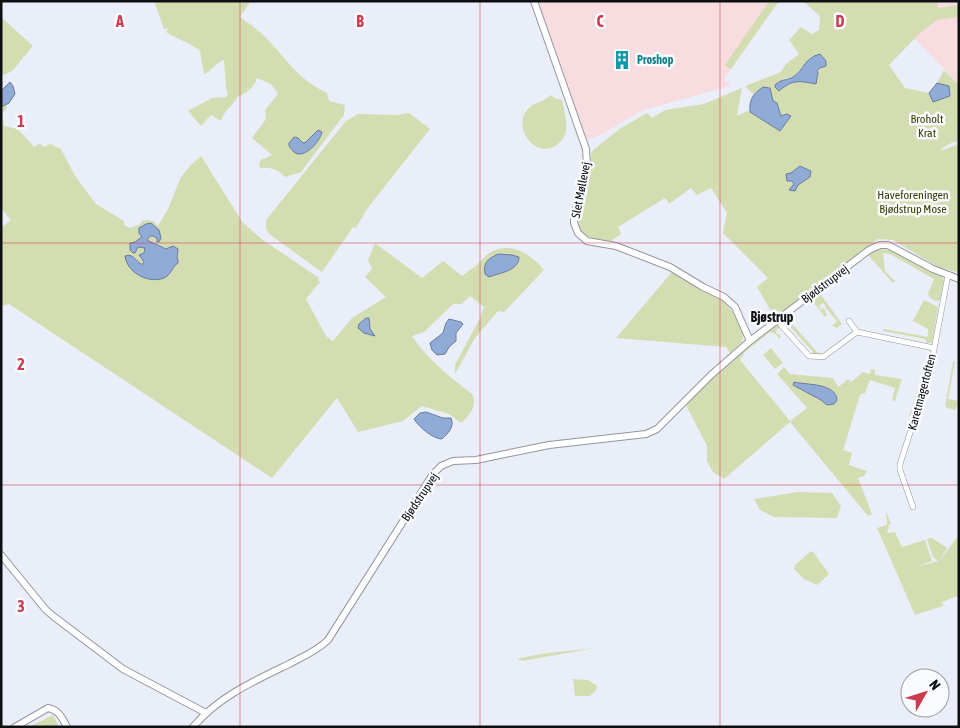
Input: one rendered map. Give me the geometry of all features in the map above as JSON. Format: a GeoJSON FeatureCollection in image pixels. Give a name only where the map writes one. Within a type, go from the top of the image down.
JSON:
{"type":"FeatureCollection","features":[{"type":"Feature","properties":{"kind":"street","name":"Slet Møllevej"},"geometry":{"type":"LineString","coordinates":[[534,1],[586,149],[588,166],[574,217],[574,223],[578,232],[587,241],[616,246],[670,267],[724,297],[735,308],[750,341]]}},
{"type":"Feature","properties":{"kind":"street","name":"Bjødstrupvej"},"geometry":{"type":"LineString","coordinates":[[193,727],[206,713],[233,692],[312,652],[328,640],[433,474],[441,466],[453,461],[476,460],[549,445],[626,437],[652,432],[662,426],[711,374],[750,341],[869,250],[880,245],[894,247],[959,279]]}},
{"type":"Feature","properties":{"kind":"street","name":"Karetmagertoften"},"geometry":{"type":"LineString","coordinates":[[913,507],[900,470],[900,464],[921,401],[934,348],[948,275]]}},
{"type":"Feature","properties":{"kind":"street"},"geometry":{"type":"LineString","coordinates":[[849,321],[857,332],[934,348]]}},
{"type":"Feature","properties":{"kind":"street"},"geometry":{"type":"LineString","coordinates":[[781,325],[809,356],[823,357],[857,332]]}},
{"type":"Feature","properties":{"kind":"street"},"geometry":{"type":"LineString","coordinates":[[1,555],[46,610],[75,634],[123,669],[206,713]]}},
{"type":"Feature","properties":{"kind":"street"},"geometry":{"type":"LineString","coordinates":[[15,727],[48,708],[57,711],[67,727]]}},
{"type":"Feature","properties":{"kind":"shaded area"},"geometry":{"type":"Polygon","coordinates":[[[531,1],[779,1],[724,79],[731,86],[643,110],[604,133],[581,143],[531,1]]]}},
{"type":"Feature","properties":{"kind":"shaded area"},"geometry":{"type":"Polygon","coordinates":[[[803,1],[959,1],[959,85],[898,21],[820,16],[803,1]]]}},
{"type":"Feature","properties":{"kind":"green space"},"geometry":{"type":"Polygon","coordinates":[[[154,1],[251,1],[240,17],[265,37],[301,76],[327,93],[329,101],[345,105],[344,115],[301,172],[285,177],[274,169],[260,168],[261,160],[272,155],[252,138],[266,119],[265,110],[278,94],[271,84],[257,78],[250,90],[237,97],[224,113],[221,121],[211,115],[201,126],[188,111],[212,98],[226,97],[228,94],[224,60],[204,74],[200,51],[166,32],[169,28],[164,29],[154,1]]]}},
{"type":"Feature","properties":{"kind":"green space"},"geometry":{"type":"Polygon","coordinates":[[[769,1],[779,1],[731,69],[725,65],[769,1]]]}},
{"type":"Feature","properties":{"kind":"green space"},"geometry":{"type":"Polygon","coordinates":[[[803,1],[937,1],[938,8],[959,5],[959,17],[937,20],[919,34],[889,65],[905,88],[929,93],[933,102],[949,86],[937,83],[944,70],[959,85],[959,141],[953,142],[941,149],[959,144],[959,273],[936,266],[893,240],[878,239],[775,318],[757,287],[768,278],[723,233],[727,213],[711,188],[697,195],[691,188],[669,204],[665,198],[618,227],[621,234],[609,242],[587,236],[581,230],[578,218],[591,169],[591,154],[593,150],[621,128],[647,113],[652,118],[665,110],[704,104],[742,88],[737,116],[747,111],[750,112],[781,131],[780,111],[773,101],[770,88],[763,87],[753,94],[745,86],[781,72],[786,64],[799,54],[789,40],[801,27],[812,34],[819,30],[820,16],[803,1]],[[822,55],[812,56],[795,75],[782,79],[788,83],[798,81],[816,84],[817,72],[826,66],[822,55]]]}},
{"type":"Feature","properties":{"kind":"green space"},"geometry":{"type":"Polygon","coordinates":[[[1,17],[33,46],[12,71],[4,75],[1,72],[1,17]]]}},
{"type":"Feature","properties":{"kind":"green space"},"geometry":{"type":"Polygon","coordinates":[[[551,95],[562,100],[566,119],[566,131],[558,144],[550,148],[542,148],[534,145],[528,139],[522,124],[524,115],[531,106],[551,95]]]}},
{"type":"Feature","properties":{"kind":"green space"},"geometry":{"type":"Polygon","coordinates":[[[7,104],[7,108],[2,113],[4,126],[18,129],[34,147],[40,143],[43,147],[50,144],[61,149],[75,176],[96,204],[124,221],[124,225],[130,228],[139,225],[143,220],[153,221],[158,226],[167,211],[181,177],[201,156],[243,223],[263,240],[319,278],[320,282],[306,299],[326,336],[333,341],[352,318],[386,297],[365,277],[372,269],[368,260],[375,243],[422,278],[443,261],[462,276],[489,253],[505,248],[512,248],[526,254],[544,270],[504,312],[498,311],[475,338],[455,374],[455,365],[484,307],[470,296],[462,304],[453,304],[424,332],[412,336],[432,360],[472,394],[474,406],[461,423],[449,414],[422,406],[403,421],[358,432],[337,398],[272,478],[9,304],[1,306],[1,228],[11,220],[1,208],[1,107],[7,104]],[[151,223],[142,237],[132,242],[130,250],[135,251],[138,247],[145,248],[144,253],[139,257],[144,262],[141,265],[134,257],[127,255],[133,270],[146,278],[157,279],[167,276],[170,274],[176,261],[178,249],[167,249],[147,239],[153,235],[160,241],[159,231],[151,223]]]}},
{"type":"Feature","properties":{"kind":"green space"},"geometry":{"type":"Polygon","coordinates":[[[409,113],[430,129],[367,209],[356,228],[353,227],[322,272],[269,234],[266,229],[266,220],[346,121],[358,114],[397,115],[409,113]]]}},
{"type":"Feature","properties":{"kind":"green space"},"geometry":{"type":"Polygon","coordinates":[[[880,249],[892,250],[942,276],[944,281],[940,300],[933,300],[928,294],[934,279],[890,254],[883,253],[885,271],[895,281],[893,283],[868,255],[880,249]]]}},
{"type":"Feature","properties":{"kind":"green space"},"geometry":{"type":"Polygon","coordinates":[[[672,272],[700,290],[721,299],[738,318],[743,335],[742,342],[730,353],[726,347],[616,338],[672,272]]]}},
{"type":"Feature","properties":{"kind":"green space"},"geometry":{"type":"Polygon","coordinates":[[[819,292],[842,324],[837,328],[832,326],[837,321],[826,306],[823,303],[819,306],[821,310],[824,308],[827,315],[825,317],[811,299],[819,292]]]}},
{"type":"Feature","properties":{"kind":"green space"},"geometry":{"type":"Polygon","coordinates":[[[924,300],[938,307],[932,343],[927,343],[925,339],[883,331],[884,329],[928,337],[928,329],[913,321],[924,300]]]}},
{"type":"Feature","properties":{"kind":"green space"},"geometry":{"type":"Polygon","coordinates":[[[785,316],[818,353],[820,352],[822,355],[810,354],[813,352],[785,321],[781,324],[778,321],[785,316]]]}},
{"type":"Feature","properties":{"kind":"green space"},"geometry":{"type":"Polygon","coordinates":[[[777,322],[780,328],[777,329],[776,334],[770,332],[745,352],[740,360],[790,421],[807,408],[777,374],[784,367],[790,374],[833,378],[838,387],[848,379],[851,382],[863,372],[870,374],[871,369],[875,370],[875,375],[902,379],[895,401],[892,400],[895,388],[870,380],[865,393],[860,395],[843,450],[852,453],[849,465],[867,471],[864,476],[858,478],[872,514],[868,516],[790,422],[724,479],[713,472],[707,461],[707,446],[686,405],[711,378],[777,322]]]}},
{"type":"Feature","properties":{"kind":"green space"},"geometry":{"type":"Polygon","coordinates":[[[771,348],[783,363],[775,369],[763,355],[771,348]]]}},
{"type":"Feature","properties":{"kind":"green space"},"geometry":{"type":"Polygon","coordinates":[[[955,361],[948,399],[959,401],[955,410],[945,407],[953,362],[955,361]]]}},
{"type":"Feature","properties":{"kind":"green space"},"geometry":{"type":"Polygon","coordinates":[[[922,370],[927,370],[913,417],[909,416],[920,383],[922,370]]]}},
{"type":"Feature","properties":{"kind":"green space"},"geometry":{"type":"Polygon","coordinates":[[[798,492],[832,493],[841,506],[837,518],[774,517],[760,510],[754,499],[798,492]]]}},
{"type":"Feature","properties":{"kind":"green space"},"geometry":{"type":"Polygon","coordinates":[[[886,511],[891,524],[888,525],[888,533],[895,532],[902,547],[925,540],[932,561],[916,567],[938,561],[933,557],[927,539],[932,538],[947,548],[939,561],[959,535],[959,601],[957,596],[942,602],[943,606],[915,615],[877,528],[887,525],[886,511]]]}},
{"type":"Feature","properties":{"kind":"green space"},"geometry":{"type":"Polygon","coordinates":[[[811,551],[829,574],[817,585],[804,579],[794,569],[795,565],[811,551]]]}},
{"type":"Feature","properties":{"kind":"green space"},"geometry":{"type":"Polygon","coordinates":[[[595,648],[522,661],[517,659],[540,654],[595,648]]]}},
{"type":"Feature","properties":{"kind":"green space"},"geometry":{"type":"Polygon","coordinates":[[[573,679],[588,680],[597,686],[596,690],[590,696],[575,696],[573,679]]]}},
{"type":"Feature","properties":{"kind":"green space"},"geometry":{"type":"Polygon","coordinates":[[[53,715],[59,727],[29,727],[53,715]]]}},
{"type":"Feature","properties":{"kind":"water"},"geometry":{"type":"Polygon","coordinates":[[[820,54],[826,61],[826,66],[817,71],[816,84],[796,82],[788,84],[779,91],[775,87],[780,81],[793,77],[811,58],[820,54]]]}},
{"type":"Feature","properties":{"kind":"water"},"geometry":{"type":"Polygon","coordinates":[[[10,82],[15,94],[9,103],[1,107],[1,91],[10,82]]]}},
{"type":"Feature","properties":{"kind":"water"},"geometry":{"type":"Polygon","coordinates":[[[937,83],[949,86],[950,96],[933,102],[929,93],[937,83]]]}},
{"type":"Feature","properties":{"kind":"water"},"geometry":{"type":"Polygon","coordinates":[[[763,87],[770,88],[773,101],[777,103],[781,116],[787,114],[791,116],[780,131],[750,112],[752,97],[763,87]]]}},
{"type":"Feature","properties":{"kind":"water"},"geometry":{"type":"Polygon","coordinates":[[[318,130],[322,132],[319,139],[306,152],[297,154],[289,146],[294,137],[303,143],[318,130]]]}},
{"type":"Feature","properties":{"kind":"water"},"geometry":{"type":"Polygon","coordinates":[[[800,166],[811,171],[810,177],[798,185],[795,191],[789,190],[794,184],[792,181],[787,181],[786,174],[791,173],[800,166]]]}},
{"type":"Feature","properties":{"kind":"water"},"geometry":{"type":"Polygon","coordinates":[[[151,223],[159,230],[161,238],[159,242],[153,236],[150,236],[147,240],[166,249],[173,246],[178,249],[178,263],[164,278],[152,279],[140,276],[130,267],[125,256],[132,256],[143,264],[144,262],[139,255],[144,253],[145,248],[138,247],[135,253],[133,253],[130,250],[130,243],[142,237],[139,233],[139,228],[151,223]]]}},
{"type":"Feature","properties":{"kind":"water"},"geometry":{"type":"Polygon","coordinates":[[[498,254],[519,257],[518,262],[508,271],[489,277],[485,274],[486,264],[489,259],[498,254]]]}},
{"type":"Feature","properties":{"kind":"water"},"geometry":{"type":"Polygon","coordinates":[[[366,318],[369,318],[370,329],[375,336],[364,333],[358,328],[359,324],[366,318]]]}},
{"type":"Feature","properties":{"kind":"water"},"geometry":{"type":"Polygon","coordinates":[[[449,319],[463,324],[456,333],[456,341],[445,354],[437,355],[432,350],[430,343],[443,333],[449,319]]]}},
{"type":"Feature","properties":{"kind":"water"},"geometry":{"type":"Polygon","coordinates":[[[794,382],[832,390],[837,400],[834,404],[827,405],[793,385],[794,382]]]}},
{"type":"Feature","properties":{"kind":"water"},"geometry":{"type":"Polygon","coordinates":[[[426,412],[443,418],[451,418],[452,424],[449,432],[442,439],[426,432],[414,419],[420,413],[426,412]]]}},
{"type":"Feature","properties":{"kind":"place","name":"Proshop"},"geometry":{"type":"Point","coordinates":[622,60]}},
{"type":"Feature","properties":{"kind":"district","name":"Bjøstrup"},"geometry":{"type":"Point","coordinates":[772,317]}},
{"type":"Feature","properties":{"kind":"park label","name":"Broholt Krat"},"geometry":{"type":"Point","coordinates":[927,126]}},
{"type":"Feature","properties":{"kind":"park label","name":"Haveforeningen Bjødstrup Mose"},"geometry":{"type":"Point","coordinates":[913,202]}}]}
